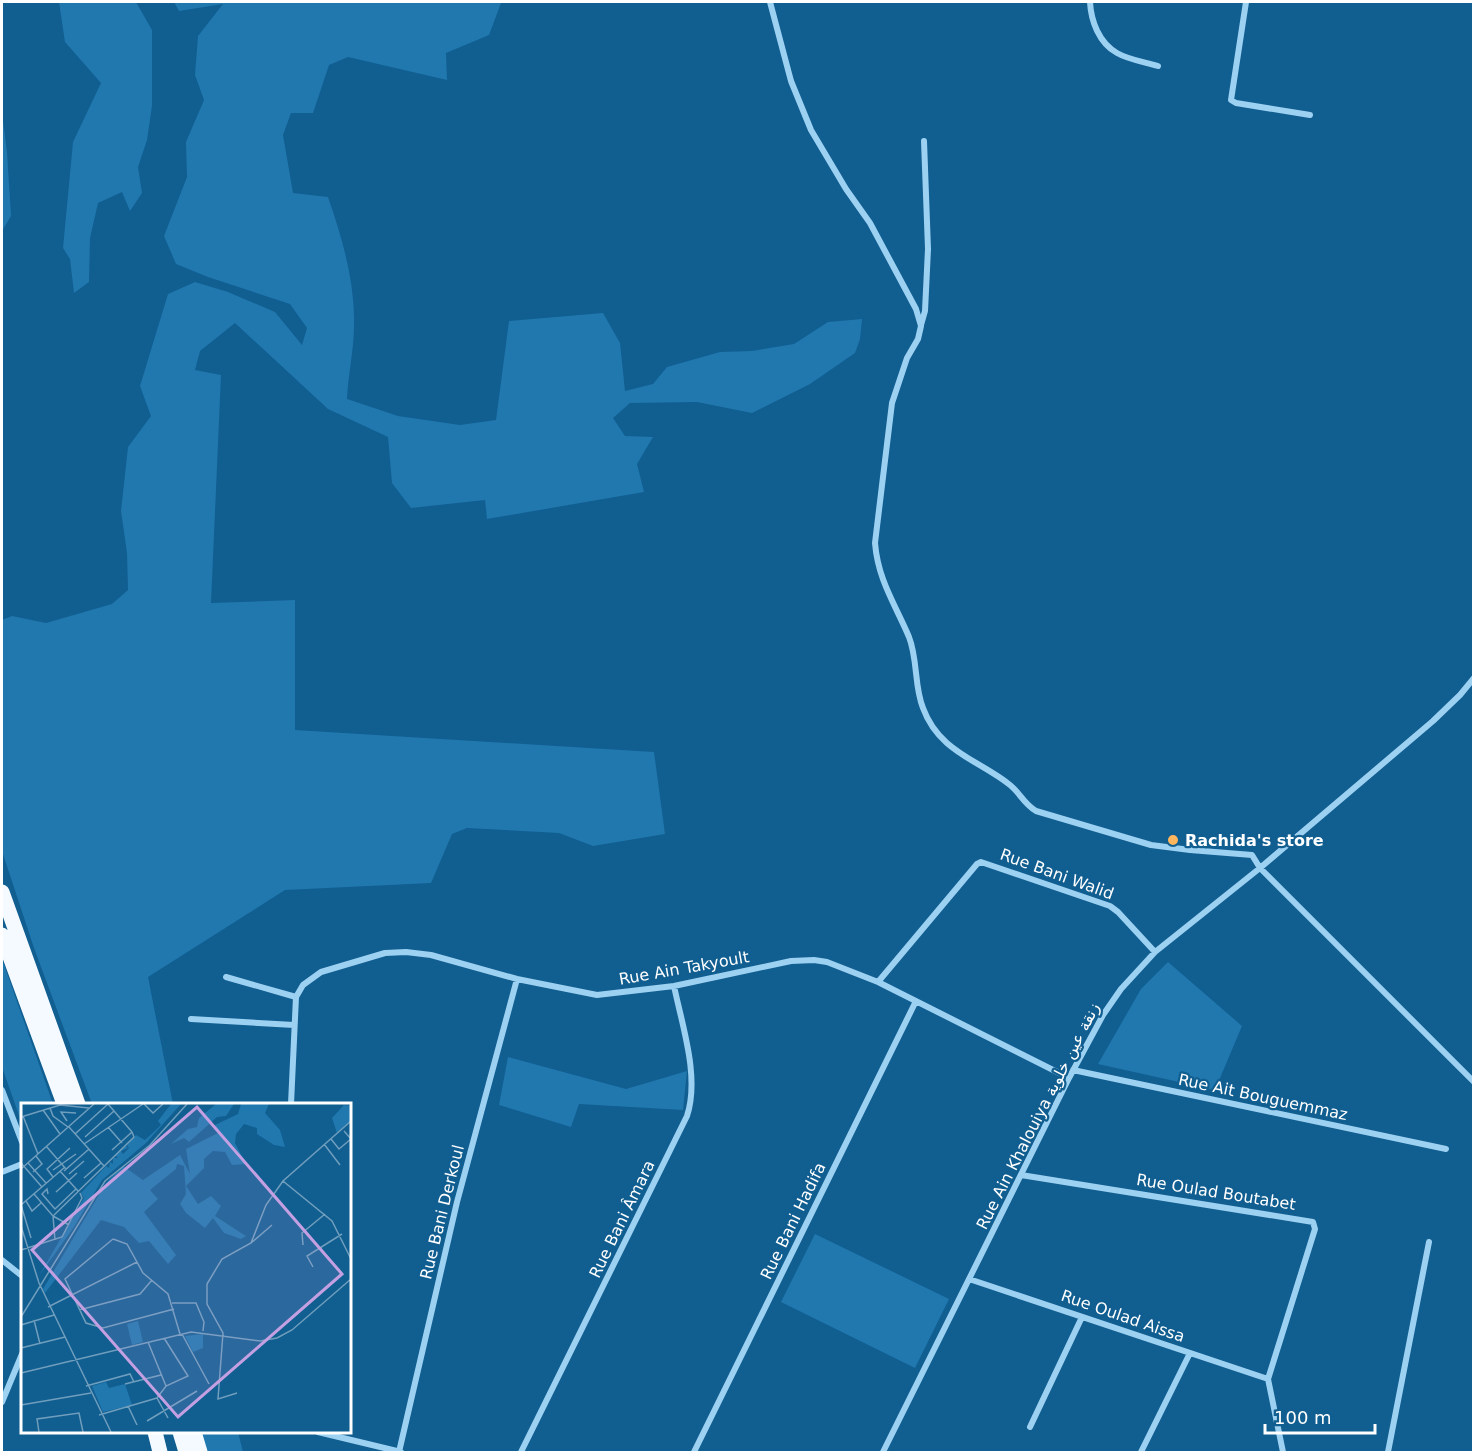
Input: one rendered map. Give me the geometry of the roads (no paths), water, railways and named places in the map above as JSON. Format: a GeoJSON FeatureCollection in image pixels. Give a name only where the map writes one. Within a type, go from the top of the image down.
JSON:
{"type":"FeatureCollection","features":[{"type":"Feature","properties":{"kind":"highway"},"geometry":{"type":"LineString","coordinates":[[2,892],[78,1103]]}},
{"type":"Feature","properties":{"kind":"highway"},"geometry":{"type":"LineString","coordinates":[[2,935],[64,1103]]}},
{"type":"Feature","properties":{"kind":"highway"},"geometry":{"type":"LineString","coordinates":[[54,1077],[59,1103]]}},
{"type":"Feature","properties":{"kind":"highway"},"geometry":{"type":"LineString","coordinates":[[155,1433],[160,1452]]}},
{"type":"Feature","properties":{"kind":"highway"},"geometry":{"type":"LineString","coordinates":[[170,1433],[175,1452]]}},
{"type":"Feature","properties":{"kind":"highway"},"geometry":{"type":"LineString","coordinates":[[181,1433],[186,1452]]}},
{"type":"Feature","properties":{"kind":"highway"},"geometry":{"type":"LineString","coordinates":[[195,1433],[200,1452]]}},
{"type":"Feature","properties":{"kind":"street"},"geometry":{"type":"LineString","coordinates":[[770,2],[791,81],[811,129],[846,189],[870,223],[916,309],[921,326]]}},
{"type":"Feature","properties":{"kind":"street"},"geometry":{"type":"LineString","coordinates":[[1090,2],[1092,23],[1110,47],[1121,55],[1158,66]]}},
{"type":"Feature","properties":{"kind":"street"},"geometry":{"type":"LineString","coordinates":[[1246,2],[1231,100],[1236,103],[1310,115]]}},
{"type":"Feature","properties":{"kind":"street"},"geometry":{"type":"LineString","coordinates":[[924,141],[928,249],[926,311],[918,339],[907,358],[892,403],[875,543],[878,566],[911,645],[919,699],[928,719],[954,749],[1011,786],[1025,804],[1036,811],[1151,845],[1252,855],[1260,868],[1473,1082]]}},
{"type":"Feature","properties":{"kind":"street","name":"Rue Ain Khalouiya زنقة عين خلوية"},"geometry":{"type":"LineString","coordinates":[[883,1452],[1073,1070],[1115,998],[1135,972],[1155,952],[1260,868],[1433,722],[1460,695],[1473,678]]}},
{"type":"Feature","properties":{"kind":"street","name":"Rue Bani Walid"},"geometry":{"type":"LineString","coordinates":[[878,982],[981,862],[1110,906],[1155,952]]}},
{"type":"Feature","properties":{"kind":"street","name":"Rue Ain Takyoult"},"geometry":{"type":"LineString","coordinates":[[296,997],[303,985],[321,972],[385,953],[406,952],[430,955],[517,979],[597,995],[674,986],[791,961],[814,960],[827,962],[878,982],[1070,1077]]}},
{"type":"Feature","properties":{"kind":"street"},"geometry":{"type":"LineString","coordinates":[[226,977],[296,997],[291,1103]]}},
{"type":"Feature","properties":{"kind":"street","name":"Rue Bani Derkoul"},"geometry":{"type":"LineString","coordinates":[[400,1452],[457,1202],[517,979]]}},
{"type":"Feature","properties":{"kind":"street","name":"Rue Bani Âmara"},"geometry":{"type":"LineString","coordinates":[[521,1452],[557,1383],[692,1103],[693,1078],[674,986]]}},
{"type":"Feature","properties":{"kind":"street","name":"Rue Bani Hadifa"},"geometry":{"type":"LineString","coordinates":[[694,1452],[916,1001]]}},
{"type":"Feature","properties":{"kind":"street"},"geometry":{"type":"LineString","coordinates":[[191,1019],[294,1025]]}},
{"type":"Feature","properties":{"kind":"street","name":"Rue Ait Bouguemmaz"},"geometry":{"type":"LineString","coordinates":[[1073,1070],[1446,1149]]}},
{"type":"Feature","properties":{"kind":"street"},"geometry":{"type":"LineString","coordinates":[[2,1090],[3,1099],[21,1140]]}},
{"type":"Feature","properties":{"kind":"street"},"geometry":{"type":"LineString","coordinates":[[2,1172],[21,1164]]}},
{"type":"Feature","properties":{"kind":"street","name":"Rue Oulad Boutabet"},"geometry":{"type":"LineString","coordinates":[[1021,1175],[1313,1222],[1315,1229],[1268,1379],[1283,1452]]}},
{"type":"Feature","properties":{"kind":"street"},"geometry":{"type":"LineString","coordinates":[[1388,1452],[1429,1242]]}},
{"type":"Feature","properties":{"kind":"street"},"geometry":{"type":"LineString","coordinates":[[2,1260],[21,1275]]}},
{"type":"Feature","properties":{"kind":"street","name":"Rue Oulad Aissa"},"geometry":{"type":"LineString","coordinates":[[969,1279],[1268,1379]]}},
{"type":"Feature","properties":{"kind":"street"},"geometry":{"type":"LineString","coordinates":[[1030,1427],[1082,1317]]}},
{"type":"Feature","properties":{"kind":"street"},"geometry":{"type":"LineString","coordinates":[[1142,1452],[1190,1353]]}},
{"type":"Feature","properties":{"kind":"street"},"geometry":{"type":"LineString","coordinates":[[2,1402],[21,1356]]}},
{"type":"Feature","properties":{"kind":"street"},"geometry":{"type":"LineString","coordinates":[[326,1433],[400,1452]]}},
{"type":"Feature","properties":{"kind":"place","name":"Rachida's store"},"geometry":{"type":"Point","coordinates":[1173,840]}}]}
